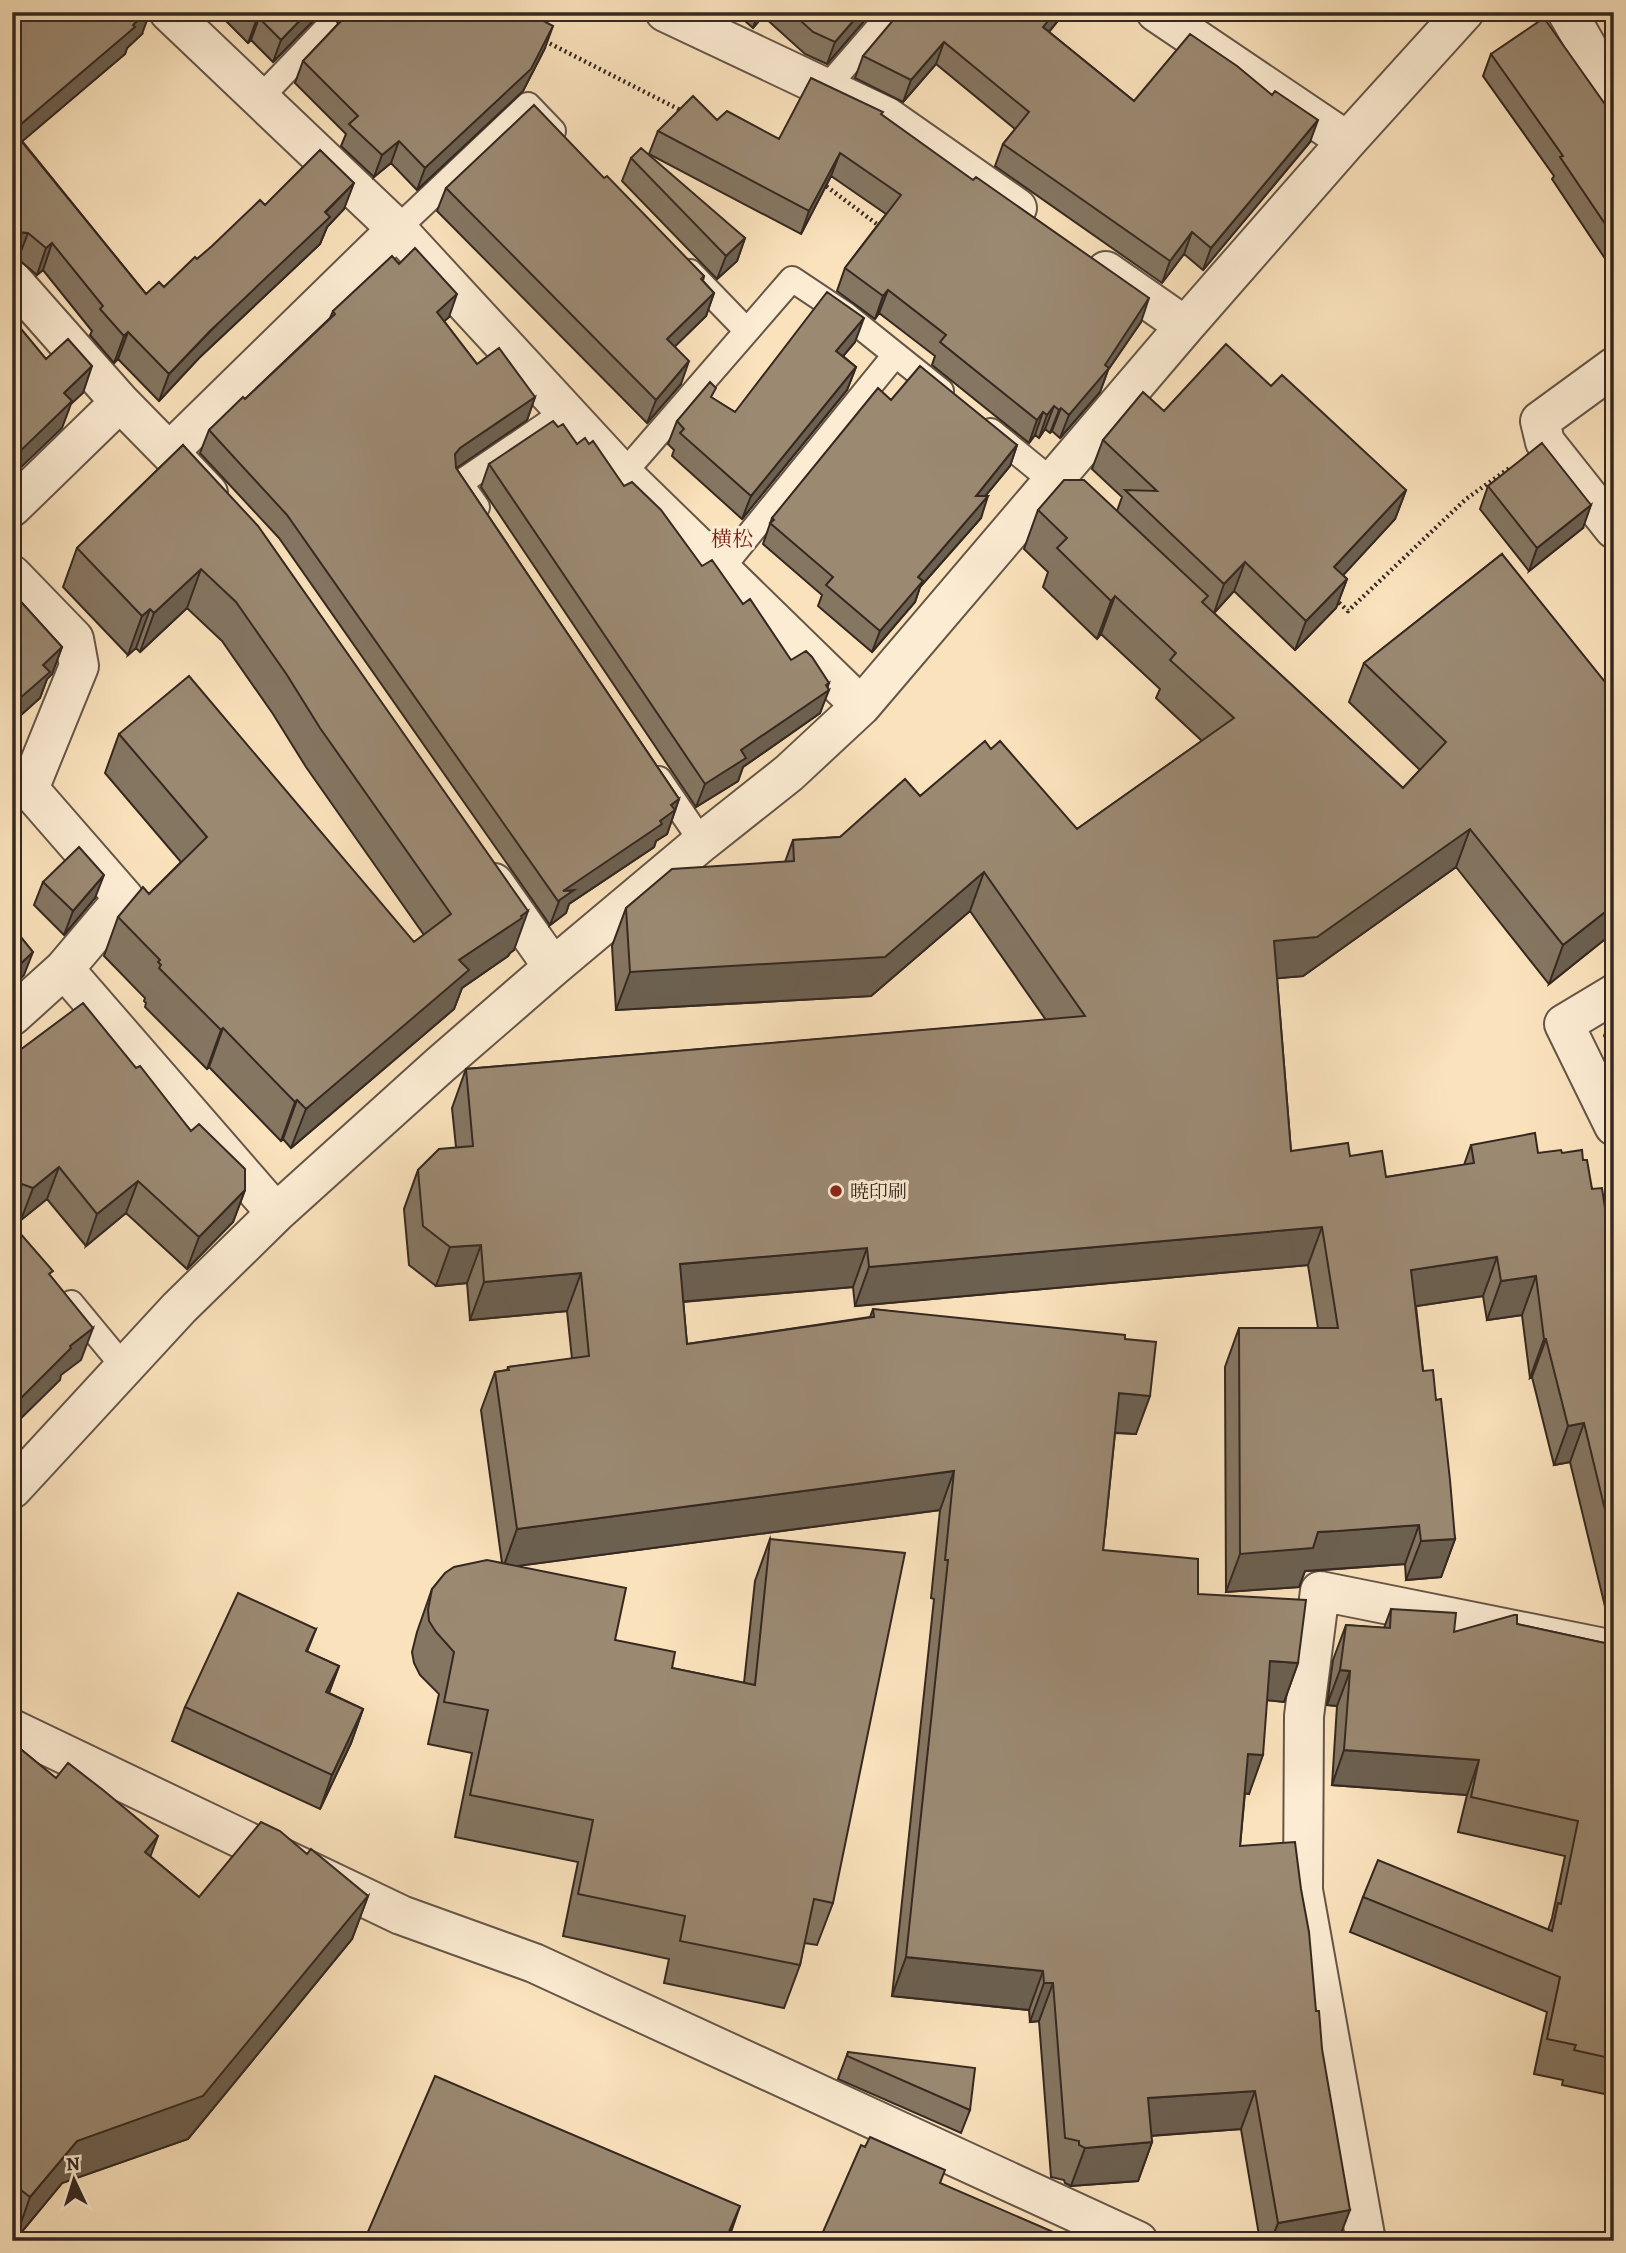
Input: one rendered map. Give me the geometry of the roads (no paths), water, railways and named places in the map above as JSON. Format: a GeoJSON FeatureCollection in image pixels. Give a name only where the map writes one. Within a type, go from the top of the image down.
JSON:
{"type":"FeatureCollection","features":[{"type":"Feature","properties":{"kind":"street"},"geometry":{"type":"LineString","coordinates":[[169,12],[397,229],[623,474],[861,706]]}},
{"type":"Feature","properties":{"kind":"street"},"geometry":{"type":"LineString","coordinates":[[1156,12],[1347,141]]}},
{"type":"Feature","properties":{"kind":"street"},"geometry":{"type":"LineString","coordinates":[[12,1489],[179,1308],[276,1213],[553,967],[789,773],[861,706],[1185,326],[1464,12]]}},
{"type":"Feature","properties":{"kind":"street"},"geometry":{"type":"LineString","coordinates":[[1567,12],[1614,94]]}},
{"type":"Feature","properties":{"kind":"street"},"geometry":{"type":"LineString","coordinates":[[672,14],[887,117],[1041,225]]}},
{"type":"Feature","properties":{"kind":"street"},"geometry":{"type":"LineString","coordinates":[[169,452],[397,229]]}},
{"type":"Feature","properties":{"kind":"street"},"geometry":{"type":"LineString","coordinates":[[1074,249],[1185,326]]}},
{"type":"Feature","properties":{"kind":"street"},"geometry":{"type":"LineString","coordinates":[[12,280],[120,402],[234,521]]}},
{"type":"Feature","properties":{"kind":"street"},"geometry":{"type":"LineString","coordinates":[[1614,367],[1540,421],[1545,442],[1614,529]]}},
{"type":"Feature","properties":{"kind":"street"},"geometry":{"type":"LineString","coordinates":[[12,507],[120,402]]}},
{"type":"Feature","properties":{"kind":"street"},"geometry":{"type":"LineString","coordinates":[[12,575],[74,639],[79,666],[29,789],[124,898],[64,969],[12,1016]]}},
{"type":"Feature","properties":{"kind":"street"},"geometry":{"type":"LineString","coordinates":[[474,854],[553,967]]}},
{"type":"Feature","properties":{"kind":"street"},"geometry":{"type":"LineString","coordinates":[[64,969],[276,1213]]}},
{"type":"Feature","properties":{"kind":"street"},"geometry":{"type":"LineString","coordinates":[[1614,994],[1564,1024],[1614,1126]]}},
{"type":"Feature","properties":{"kind":"street"},"geometry":{"type":"LineString","coordinates":[[1366,2241],[1303,1891],[1304,1716],[1320,1591],[1614,1650]]}},
{"type":"Feature","properties":{"kind":"street"},"geometry":{"type":"LineString","coordinates":[[12,1729],[401,1915],[534,1963],[1138,2241]]}},
{"type":"Feature","properties":{"kind":"lane"},"geometry":{"type":"LineString","coordinates":[[826,88],[892,12]]}},
{"type":"Feature","properties":{"kind":"lane"},"geometry":{"type":"LineString","coordinates":[[260,98],[326,29]]}},
{"type":"Feature","properties":{"kind":"lane"},"geometry":{"type":"LineString","coordinates":[[397,229],[528,105],[566,144]]}},
{"type":"Feature","properties":{"kind":"lane"},"geometry":{"type":"LineString","coordinates":[[670,252],[746,330]]}},
{"type":"Feature","properties":{"kind":"lane"},"geometry":{"type":"LineString","coordinates":[[623,474],[792,279],[846,315],[1052,481],[1082,509]]}},
{"type":"Feature","properties":{"kind":"lane"},"geometry":{"type":"LineString","coordinates":[[722,568],[895,355]]}},
{"type":"Feature","properties":{"kind":"lane"},"geometry":{"type":"LineString","coordinates":[[492,529],[460,483],[566,411]]}},
{"type":"Feature","properties":{"kind":"lane"},"geometry":{"type":"LineString","coordinates":[[647,761],[702,842]]}},
{"type":"Feature","properties":{"kind":"lane"},"geometry":{"type":"LineString","coordinates":[[55,1283],[124,1367]]}},
{"type":"Feature","properties":{"kind":"place","name":"暁印刷"},"geometry":{"type":"Point","coordinates":[836,1191]}},
{"type":"Feature","properties":{"kind":"district","name":"横松"},"geometry":{"type":"Point","coordinates":[732,539]}}]}
